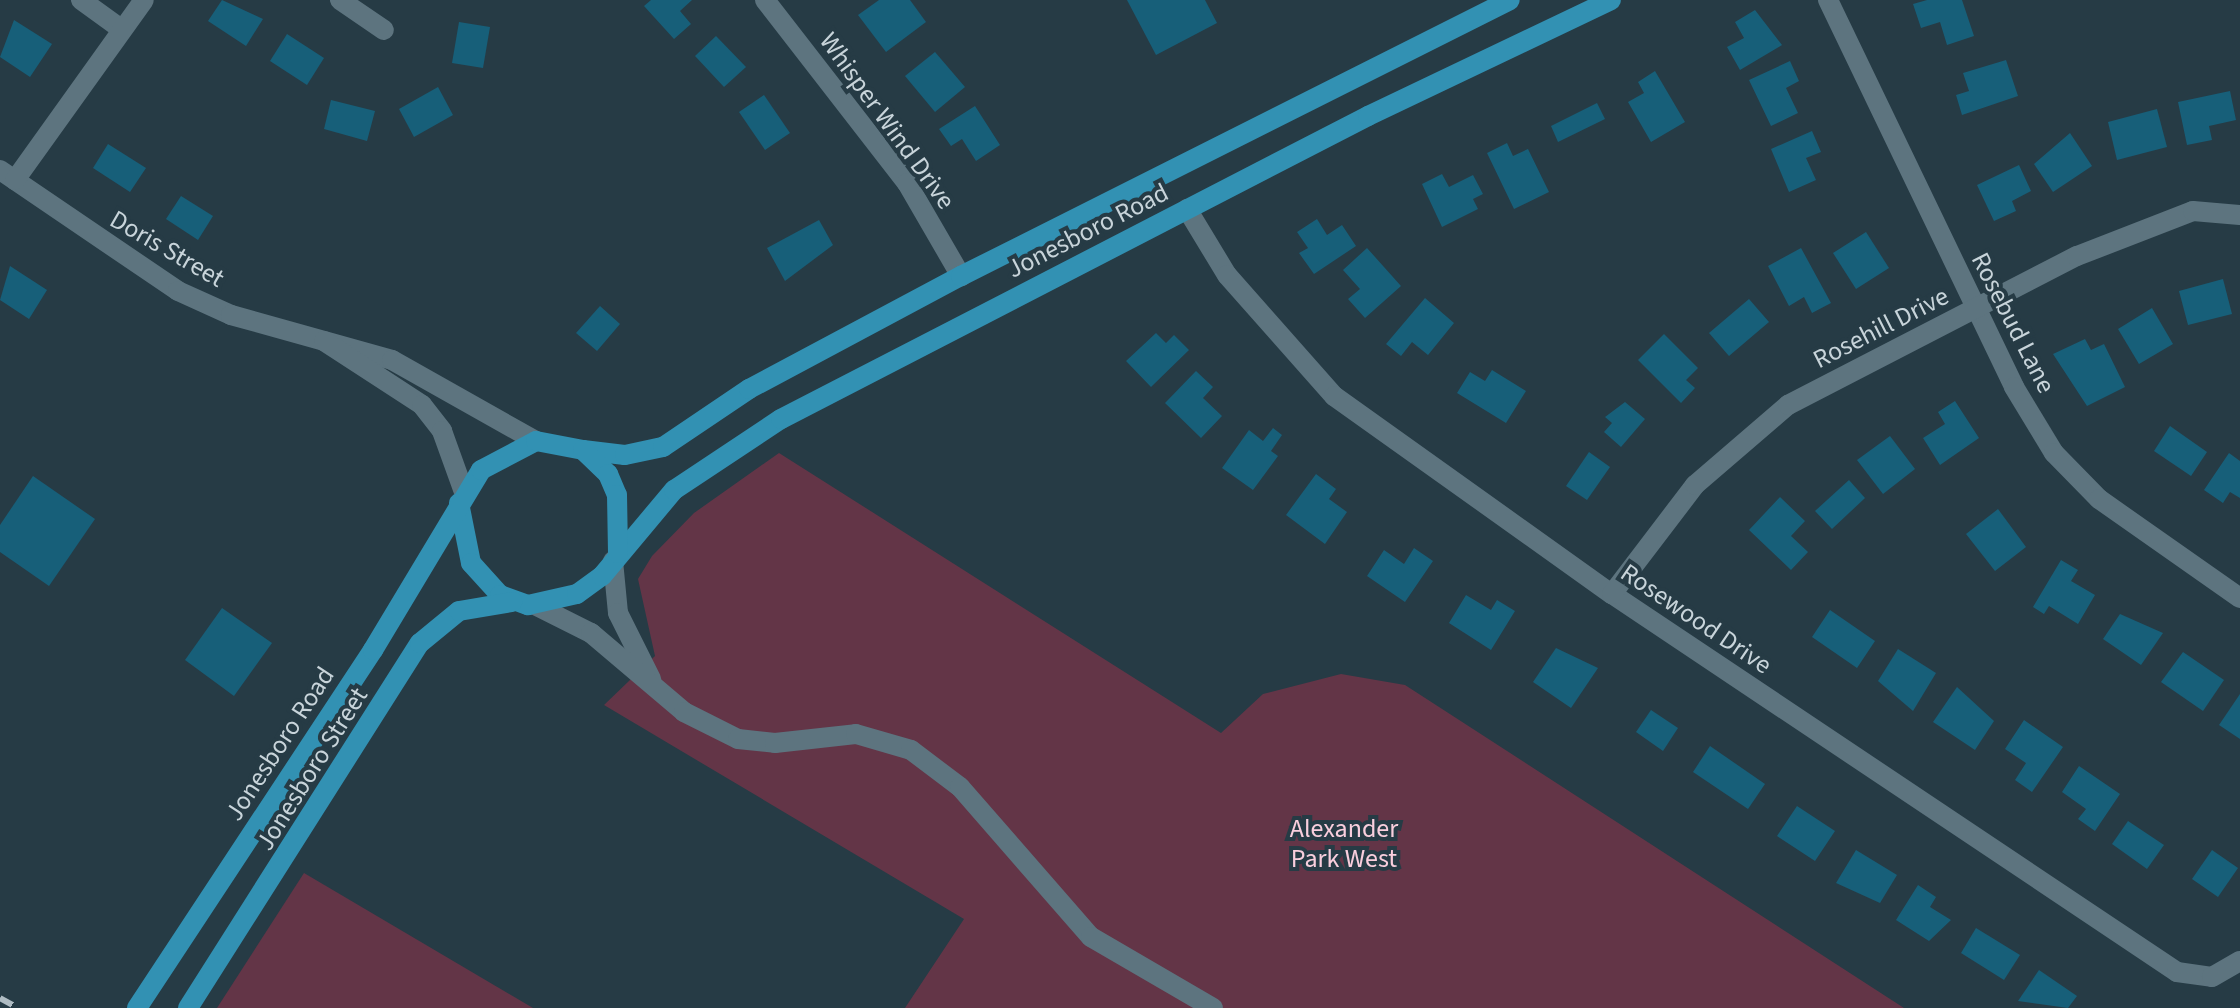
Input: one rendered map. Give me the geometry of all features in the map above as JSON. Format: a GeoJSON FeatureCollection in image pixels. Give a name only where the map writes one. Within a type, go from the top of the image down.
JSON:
{"type":"FeatureCollection","features":[{"type":"Feature","properties":{"kind":"main road","name":"Jonesboro Road"},"geometry":{"type":"LineString","coordinates":[[583,450],[625,455],[663,447],[749,389],[961,276],[1510,0]]}},
{"type":"Feature","properties":{"kind":"main road","name":"Jonesboro Road"},"geometry":{"type":"LineString","coordinates":[[616,557],[674,490],[731,449],[1187,209],[1611,0]]}},
{"type":"Feature","properties":{"kind":"main road"},"geometry":{"type":"LineString","coordinates":[[536,441],[583,450],[608,474],[617,495],[616,557],[577,594],[535,605],[512,602],[471,563],[462,498],[493,459],[536,441]]}},
{"type":"Feature","properties":{"kind":"main road","name":"Jonesboro Road"},"geometry":{"type":"LineString","coordinates":[[137,1008],[373,650],[462,498]]}},
{"type":"Feature","properties":{"kind":"main road","name":"Jonesboro Street"},"geometry":{"type":"LineString","coordinates":[[188,1008],[420,643],[459,611],[512,602]]}},
{"type":"Feature","properties":{"kind":"street"},"geometry":{"type":"LineString","coordinates":[[81,0],[120,28]]}},
{"type":"Feature","properties":{"kind":"street"},"geometry":{"type":"LineString","coordinates":[[8,175],[144,0]]}},
{"type":"Feature","properties":{"kind":"street"},"geometry":{"type":"LineString","coordinates":[[340,0],[384,30]]}},
{"type":"Feature","properties":{"kind":"street","name":"Whisper Wind Drive"},"geometry":{"type":"LineString","coordinates":[[765,0],[907,183],[961,276]]}},
{"type":"Feature","properties":{"kind":"street","name":"Rosebud Lane"},"geometry":{"type":"LineString","coordinates":[[1828,0],[1976,308],[2054,453],[2099,499],[2240,598]]}},
{"type":"Feature","properties":{"kind":"street","name":"Doris Street"},"geometry":{"type":"LineString","coordinates":[[8,175],[178,291],[324,341],[392,360],[536,441]]}},
{"type":"Feature","properties":{"kind":"street","name":"Rosewood Drive"},"geometry":{"type":"LineString","coordinates":[[1187,209],[1227,275],[1334,396],[1612,594],[2177,972],[2212,977],[2240,961]]}},
{"type":"Feature","properties":{"kind":"street","name":"Rosehill Drive"},"geometry":{"type":"LineString","coordinates":[[1612,594],[1695,485],[1788,405],[2077,256],[2193,211],[2240,215]]}},
{"type":"Feature","properties":{"kind":"street","name":"Doris Street"},"geometry":{"type":"LineString","coordinates":[[324,341],[422,405],[442,431],[462,498]]}},
{"type":"Feature","properties":{"kind":"street"},"geometry":{"type":"LineString","coordinates":[[616,557],[618,613],[652,683]]}},
{"type":"Feature","properties":{"kind":"street"},"geometry":{"type":"LineString","coordinates":[[535,605],[573,621],[684,712],[738,739],[775,743],[856,734],[911,750],[960,787],[1091,937],[1213,1008]]}},
{"type":"Feature","properties":{"kind":"green space","name":"Alexander Park West"},"geometry":{"type":"Polygon","coordinates":[[[779,453],[1221,733],[1263,694],[1341,674],[1405,685],[1904,1008],[905,1008],[964,919],[604,705],[655,656],[638,579],[652,556],[694,513],[779,453]]]}},
{"type":"Feature","properties":{"kind":"green space"},"geometry":{"type":"Polygon","coordinates":[[[304,873],[533,1008],[217,1008],[304,873]]]}},
{"type":"Feature","properties":{"kind":"building"},"geometry":{"type":"Polygon","coordinates":[[[222,0],[263,19],[246,46],[208,21],[222,0]]]}},
{"type":"Feature","properties":{"kind":"building"},"geometry":{"type":"Polygon","coordinates":[[[651,0],[692,0],[680,11],[691,24],[674,39],[644,6],[651,0]]]}},
{"type":"Feature","properties":{"kind":"building"},"geometry":{"type":"Polygon","coordinates":[[[879,0],[910,0],[926,22],[886,52],[858,15],[879,0]]]}},
{"type":"Feature","properties":{"kind":"building"},"geometry":{"type":"Polygon","coordinates":[[[1127,0],[1205,0],[1217,23],[1156,55],[1127,0]]]}},
{"type":"Feature","properties":{"kind":"building"},"geometry":{"type":"Polygon","coordinates":[[[1927,0],[1962,0],[1974,36],[1947,45],[1940,22],[1921,28],[1913,4],[1927,0]]]}},
{"type":"Feature","properties":{"kind":"building"},"geometry":{"type":"Polygon","coordinates":[[[1755,10],[1782,45],[1740,70],[1727,47],[1744,38],[1735,22],[1755,10]]]}},
{"type":"Feature","properties":{"kind":"building"},"geometry":{"type":"Polygon","coordinates":[[[14,20],[52,44],[30,77],[0,57],[14,20]]]}},
{"type":"Feature","properties":{"kind":"building"},"geometry":{"type":"Polygon","coordinates":[[[459,22],[490,27],[483,68],[452,63],[459,22]]]}},
{"type":"Feature","properties":{"kind":"building"},"geometry":{"type":"Polygon","coordinates":[[[287,34],[324,58],[307,85],[270,61],[287,34]]]}},
{"type":"Feature","properties":{"kind":"building"},"geometry":{"type":"Polygon","coordinates":[[[716,36],[746,67],[724,87],[695,56],[716,36]]]}},
{"type":"Feature","properties":{"kind":"building"},"geometry":{"type":"Polygon","coordinates":[[[935,52],[965,87],[935,112],[905,76],[935,52]]]}},
{"type":"Feature","properties":{"kind":"building"},"geometry":{"type":"Polygon","coordinates":[[[2006,60],[2018,96],[1962,115],[1956,95],[1969,91],[1963,73],[2006,60]]]}},
{"type":"Feature","properties":{"kind":"building"},"geometry":{"type":"Polygon","coordinates":[[[1790,61],[1799,81],[1786,88],[1798,113],[1771,126],[1749,80],[1790,61]]]}},
{"type":"Feature","properties":{"kind":"building"},"geometry":{"type":"Polygon","coordinates":[[[1655,71],[1685,122],[1651,142],[1628,102],[1644,93],[1638,82],[1655,71]]]}},
{"type":"Feature","properties":{"kind":"building"},"geometry":{"type":"Polygon","coordinates":[[[438,87],[453,115],[414,137],[399,109],[438,87]]]}},
{"type":"Feature","properties":{"kind":"building"},"geometry":{"type":"Polygon","coordinates":[[[2230,91],[2236,120],[2209,126],[2212,140],[2187,145],[2178,102],[2230,91]]]}},
{"type":"Feature","properties":{"kind":"building"},"geometry":{"type":"Polygon","coordinates":[[[764,95],[790,133],[765,150],[739,112],[764,95]]]}},
{"type":"Feature","properties":{"kind":"building"},"geometry":{"type":"Polygon","coordinates":[[[331,100],[375,111],[367,141],[324,129],[331,100]]]}},
{"type":"Feature","properties":{"kind":"building"},"geometry":{"type":"Polygon","coordinates":[[[1597,103],[1605,119],[1558,142],[1551,126],[1597,103]]]}},
{"type":"Feature","properties":{"kind":"building"},"geometry":{"type":"Polygon","coordinates":[[[975,106],[1000,145],[976,161],[962,139],[951,146],[939,129],[975,106]]]}},
{"type":"Feature","properties":{"kind":"building"},"geometry":{"type":"Polygon","coordinates":[[[2157,109],[2167,147],[2117,160],[2108,122],[2157,109]]]}},
{"type":"Feature","properties":{"kind":"building"},"geometry":{"type":"Polygon","coordinates":[[[1812,131],[1821,152],[1806,158],[1816,180],[1789,192],[1771,149],[1812,131]]]}},
{"type":"Feature","properties":{"kind":"building"},"geometry":{"type":"Polygon","coordinates":[[[2070,133],[2092,166],[2053,192],[2034,164],[2070,133]]]}},
{"type":"Feature","properties":{"kind":"building"},"geometry":{"type":"Polygon","coordinates":[[[1507,143],[1513,156],[1528,149],[1549,192],[1514,209],[1487,153],[1507,143]]]}},
{"type":"Feature","properties":{"kind":"building"},"geometry":{"type":"Polygon","coordinates":[[[108,144],[146,168],[130,192],[93,168],[108,144]]]}},
{"type":"Feature","properties":{"kind":"building"},"geometry":{"type":"Polygon","coordinates":[[[2019,165],[2031,191],[2012,201],[2016,211],[1994,221],[1977,185],[2019,165]]]}},
{"type":"Feature","properties":{"kind":"building"},"geometry":{"type":"Polygon","coordinates":[[[1442,174],[1449,187],[1473,175],[1483,194],[1473,199],[1478,209],[1442,227],[1422,184],[1442,174]]]}},
{"type":"Feature","properties":{"kind":"building"},"geometry":{"type":"Polygon","coordinates":[[[181,196],[213,216],[198,240],[166,219],[181,196]]]}},
{"type":"Feature","properties":{"kind":"building"},"geometry":{"type":"Polygon","coordinates":[[[1317,219],[1327,235],[1342,225],[1356,246],[1314,274],[1299,253],[1308,248],[1297,232],[1317,219]]]}},
{"type":"Feature","properties":{"kind":"building"},"geometry":{"type":"Polygon","coordinates":[[[819,220],[833,245],[785,281],[767,248],[819,220]]]}},
{"type":"Feature","properties":{"kind":"building"},"geometry":{"type":"Polygon","coordinates":[[[1866,232],[1889,268],[1856,289],[1833,253],[1866,232]]]}},
{"type":"Feature","properties":{"kind":"building"},"geometry":{"type":"Polygon","coordinates":[[[1367,248],[1401,286],[1365,318],[1348,299],[1360,289],[1343,270],[1367,248]]]}},
{"type":"Feature","properties":{"kind":"building"},"geometry":{"type":"Polygon","coordinates":[[[1801,248],[1831,303],[1812,313],[1804,297],[1789,306],[1768,266],[1801,248]]]}},
{"type":"Feature","properties":{"kind":"building"},"geometry":{"type":"Polygon","coordinates":[[[10,266],[47,290],[29,319],[0,300],[10,266]]]}},
{"type":"Feature","properties":{"kind":"building"},"geometry":{"type":"Polygon","coordinates":[[[2223,279],[2232,314],[2188,325],[2179,291],[2223,279]]]}},
{"type":"Feature","properties":{"kind":"building"},"geometry":{"type":"Polygon","coordinates":[[[1425,298],[1454,323],[1428,355],[1412,342],[1401,356],[1386,344],[1425,298]]]}},
{"type":"Feature","properties":{"kind":"building"},"geometry":{"type":"Polygon","coordinates":[[[1749,299],[1769,322],[1729,356],[1709,333],[1749,299]]]}},
{"type":"Feature","properties":{"kind":"building"},"geometry":{"type":"Polygon","coordinates":[[[600,306],[620,324],[597,351],[576,333],[600,306]]]}},
{"type":"Feature","properties":{"kind":"building"},"geometry":{"type":"Polygon","coordinates":[[[2152,308],[2173,344],[2139,364],[2118,329],[2152,308]]]}},
{"type":"Feature","properties":{"kind":"building"},"geometry":{"type":"Polygon","coordinates":[[[1156,333],[1166,343],[1174,335],[1189,350],[1151,387],[1126,361],[1156,333]]]}},
{"type":"Feature","properties":{"kind":"building"},"geometry":{"type":"Polygon","coordinates":[[[1664,334],[1698,368],[1686,380],[1695,388],[1681,403],[1638,360],[1664,334]]]}},
{"type":"Feature","properties":{"kind":"building"},"geometry":{"type":"Polygon","coordinates":[[[2085,339],[2091,350],[2104,344],[2125,387],[2087,406],[2053,354],[2085,339]]]}},
{"type":"Feature","properties":{"kind":"building"},"geometry":{"type":"Polygon","coordinates":[[[1492,370],[1526,391],[1506,423],[1457,393],[1470,372],[1485,381],[1492,370]]]}},
{"type":"Feature","properties":{"kind":"building"},"geometry":{"type":"Polygon","coordinates":[[[1196,371],[1213,387],[1203,398],[1222,416],[1201,438],[1165,403],[1196,371]]]}},
{"type":"Feature","properties":{"kind":"building"},"geometry":{"type":"Polygon","coordinates":[[[1955,401],[1979,438],[1940,465],[1923,438],[1945,424],[1938,412],[1955,401]]]}},
{"type":"Feature","properties":{"kind":"building"},"geometry":{"type":"Polygon","coordinates":[[[1625,402],[1645,419],[1621,447],[1604,432],[1612,423],[1605,417],[1625,402]]]}},
{"type":"Feature","properties":{"kind":"building"},"geometry":{"type":"Polygon","coordinates":[[[2170,426],[2207,452],[2191,476],[2154,451],[2170,426]]]}},
{"type":"Feature","properties":{"kind":"building"},"geometry":{"type":"Polygon","coordinates":[[[1273,428],[1282,435],[1271,451],[1278,456],[1253,490],[1222,468],[1249,430],[1263,441],[1273,428]]]}},
{"type":"Feature","properties":{"kind":"building"},"geometry":{"type":"Polygon","coordinates":[[[1890,436],[1915,469],[1883,494],[1857,460],[1890,436]]]}},
{"type":"Feature","properties":{"kind":"building"},"geometry":{"type":"Polygon","coordinates":[[[1589,452],[1610,467],[1587,500],[1566,486],[1589,452]]]}},
{"type":"Feature","properties":{"kind":"building"},"geometry":{"type":"Polygon","coordinates":[[[2229,453],[2240,461],[2240,498],[2230,492],[2223,503],[2204,490],[2229,453]]]}},
{"type":"Feature","properties":{"kind":"building"},"geometry":{"type":"Polygon","coordinates":[[[1316,474],[1336,489],[1329,499],[1347,512],[1325,544],[1286,515],[1316,474]]]}},
{"type":"Feature","properties":{"kind":"building"},"geometry":{"type":"Polygon","coordinates":[[[33,476],[95,519],[49,586],[0,552],[0,525],[33,476]]]}},
{"type":"Feature","properties":{"kind":"building"},"geometry":{"type":"Polygon","coordinates":[[[1849,480],[1865,498],[1832,529],[1815,511],[1849,480]]]}},
{"type":"Feature","properties":{"kind":"building"},"geometry":{"type":"Polygon","coordinates":[[[1780,497],[1805,521],[1791,536],[1808,552],[1791,570],[1749,530],[1780,497]]]}},
{"type":"Feature","properties":{"kind":"building"},"geometry":{"type":"Polygon","coordinates":[[[1998,509],[2026,547],[1995,571],[1966,534],[1998,509]]]}},
{"type":"Feature","properties":{"kind":"building"},"geometry":{"type":"Polygon","coordinates":[[[1414,548],[1433,561],[1405,602],[1367,576],[1384,550],[1404,564],[1414,548]]]}},
{"type":"Feature","properties":{"kind":"building"},"geometry":{"type":"Polygon","coordinates":[[[2061,560],[2078,570],[2071,581],[2095,595],[2078,624],[2049,606],[2044,614],[2033,607],[2061,560]]]}},
{"type":"Feature","properties":{"kind":"building"},"geometry":{"type":"Polygon","coordinates":[[[1466,595],[1491,610],[1497,600],[1515,611],[1491,650],[1449,623],[1466,595]]]}},
{"type":"Feature","properties":{"kind":"building"},"geometry":{"type":"Polygon","coordinates":[[[222,608],[272,643],[234,696],[185,660],[222,608]]]}},
{"type":"Feature","properties":{"kind":"building"},"geometry":{"type":"Polygon","coordinates":[[[1830,610],[1875,641],[1857,668],[1812,637],[1830,610]]]}},
{"type":"Feature","properties":{"kind":"building"},"geometry":{"type":"Polygon","coordinates":[[[2120,614],[2163,633],[2141,665],[2103,639],[2120,614]]]}},
{"type":"Feature","properties":{"kind":"building"},"geometry":{"type":"Polygon","coordinates":[[[1556,648],[1598,668],[1571,708],[1533,682],[1556,648]]]}},
{"type":"Feature","properties":{"kind":"building"},"geometry":{"type":"Polygon","coordinates":[[[1898,649],[1936,673],[1913,711],[1878,681],[1898,649]]]}},
{"type":"Feature","properties":{"kind":"building"},"geometry":{"type":"Polygon","coordinates":[[[2183,652],[2224,680],[2203,711],[2161,682],[2183,652]]]}},
{"type":"Feature","properties":{"kind":"building"},"geometry":{"type":"Polygon","coordinates":[[[1957,687],[1994,721],[1975,750],[1933,722],[1957,687]]]}},
{"type":"Feature","properties":{"kind":"building"},"geometry":{"type":"Polygon","coordinates":[[[2240,694],[2240,739],[2219,725],[2240,694]]]}},
{"type":"Feature","properties":{"kind":"building"},"geometry":{"type":"Polygon","coordinates":[[[1651,710],[1678,728],[1663,751],[1636,732],[1651,710]]]}},
{"type":"Feature","properties":{"kind":"building"},"geometry":{"type":"Polygon","coordinates":[[[2024,720],[2063,747],[2032,792],[2015,780],[2026,763],[2005,749],[2024,720]]]}},
{"type":"Feature","properties":{"kind":"building"},"geometry":{"type":"Polygon","coordinates":[[[1710,746],[1765,784],[1748,809],[1693,772],[1710,746]]]}},
{"type":"Feature","properties":{"kind":"building"},"geometry":{"type":"Polygon","coordinates":[[[2079,766],[2120,794],[2095,831],[2078,819],[2086,809],[2062,792],[2079,766]]]}},
{"type":"Feature","properties":{"kind":"building"},"geometry":{"type":"Polygon","coordinates":[[[1797,806],[1835,831],[1815,861],[1777,836],[1797,806]]]}},
{"type":"Feature","properties":{"kind":"building"},"geometry":{"type":"Polygon","coordinates":[[[2128,821],[2164,845],[2147,869],[2112,844],[2128,821]]]}},
{"type":"Feature","properties":{"kind":"building"},"geometry":{"type":"Polygon","coordinates":[[[1856,850],[1897,875],[1880,903],[1836,883],[1856,850]]]}},
{"type":"Feature","properties":{"kind":"building"},"geometry":{"type":"Polygon","coordinates":[[[2212,850],[2238,868],[2218,897],[2192,879],[2212,850]]]}},
{"type":"Feature","properties":{"kind":"building"},"geometry":{"type":"Polygon","coordinates":[[[1918,885],[1936,897],[1930,907],[1951,920],[1929,941],[1896,920],[1918,885]]]}},
{"type":"Feature","properties":{"kind":"building"},"geometry":{"type":"Polygon","coordinates":[[[1976,928],[2020,955],[2004,980],[1961,953],[1976,928]]]}},
{"type":"Feature","properties":{"kind":"building"},"geometry":{"type":"Polygon","coordinates":[[[2039,970],[2077,996],[2068,1008],[2018,1001],[2039,970]]]}},
{"type":"Feature","properties":{"kind":"railway"},"geometry":{"type":"LineString","coordinates":[[0,998],[18,1008]]}}]}
